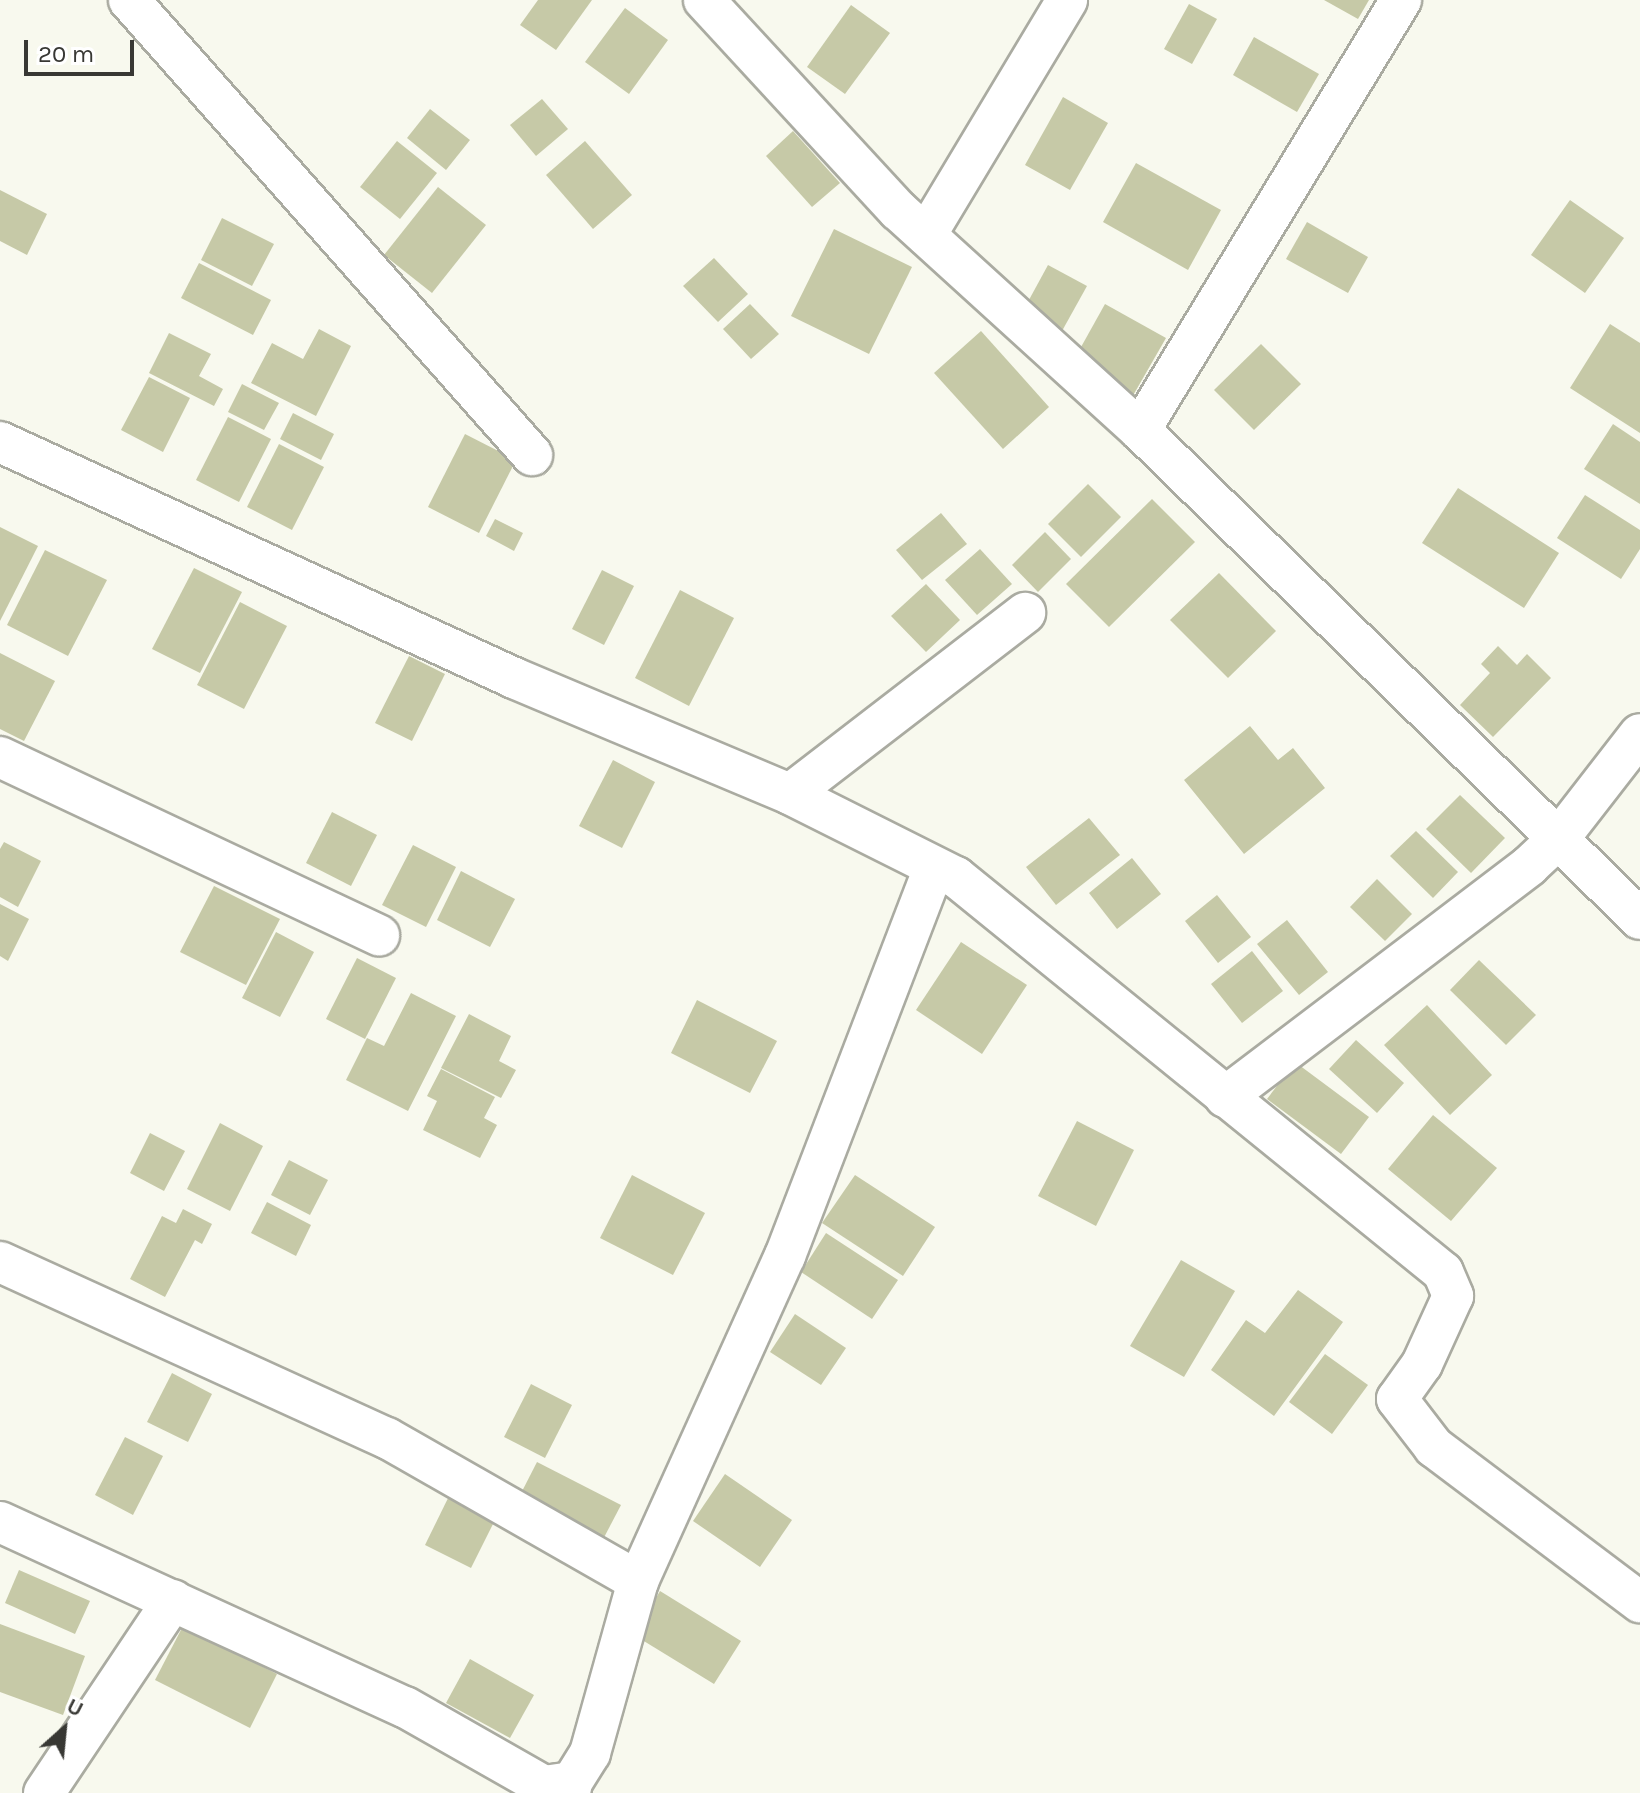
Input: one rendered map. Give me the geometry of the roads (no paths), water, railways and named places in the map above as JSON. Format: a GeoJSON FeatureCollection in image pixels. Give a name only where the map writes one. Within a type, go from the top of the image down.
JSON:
{"type":"FeatureCollection","features":[{"type":"Feature","properties":{"kind":"street"},"geometry":{"type":"LineString","coordinates":[[129,0],[532,455]]}},
{"type":"Feature","properties":{"kind":"street"},"geometry":{"type":"LineString","coordinates":[[704,0],[898,210],[1140,430],[1560,837],[1640,919]]}},
{"type":"Feature","properties":{"kind":"street"},"geometry":{"type":"LineString","coordinates":[[926,235],[1067,0]]}},
{"type":"Feature","properties":{"kind":"street"},"geometry":{"type":"LineString","coordinates":[[1140,430],[1401,0]]}},
{"type":"Feature","properties":{"kind":"street"},"geometry":{"type":"LineString","coordinates":[[0,442],[514,678],[790,794],[956,877],[1443,1272],[1453,1296],[1422,1364],[1397,1399],[1434,1447],[1640,1602]]}},
{"type":"Feature","properties":{"kind":"street"},"geometry":{"type":"LineString","coordinates":[[790,794],[1025,613]]}},
{"type":"Feature","properties":{"kind":"street"},"geometry":{"type":"LineString","coordinates":[[1225,1097],[1529,866],[1560,837],[1640,734]]}},
{"type":"Feature","properties":{"kind":"street"},"geometry":{"type":"LineString","coordinates":[[0,757],[379,935]]}},
{"type":"Feature","properties":{"kind":"street"},"geometry":{"type":"LineString","coordinates":[[0,1522],[405,1707],[544,1786],[571,1787],[590,1753],[638,1581],[785,1256],[934,868]]}},
{"type":"Feature","properties":{"kind":"street"},"geometry":{"type":"LineString","coordinates":[[0,1262],[387,1438],[638,1581]]}},
{"type":"Feature","properties":{"kind":"street"},"geometry":{"type":"LineString","coordinates":[[44,1793],[173,1600]]}}]}
